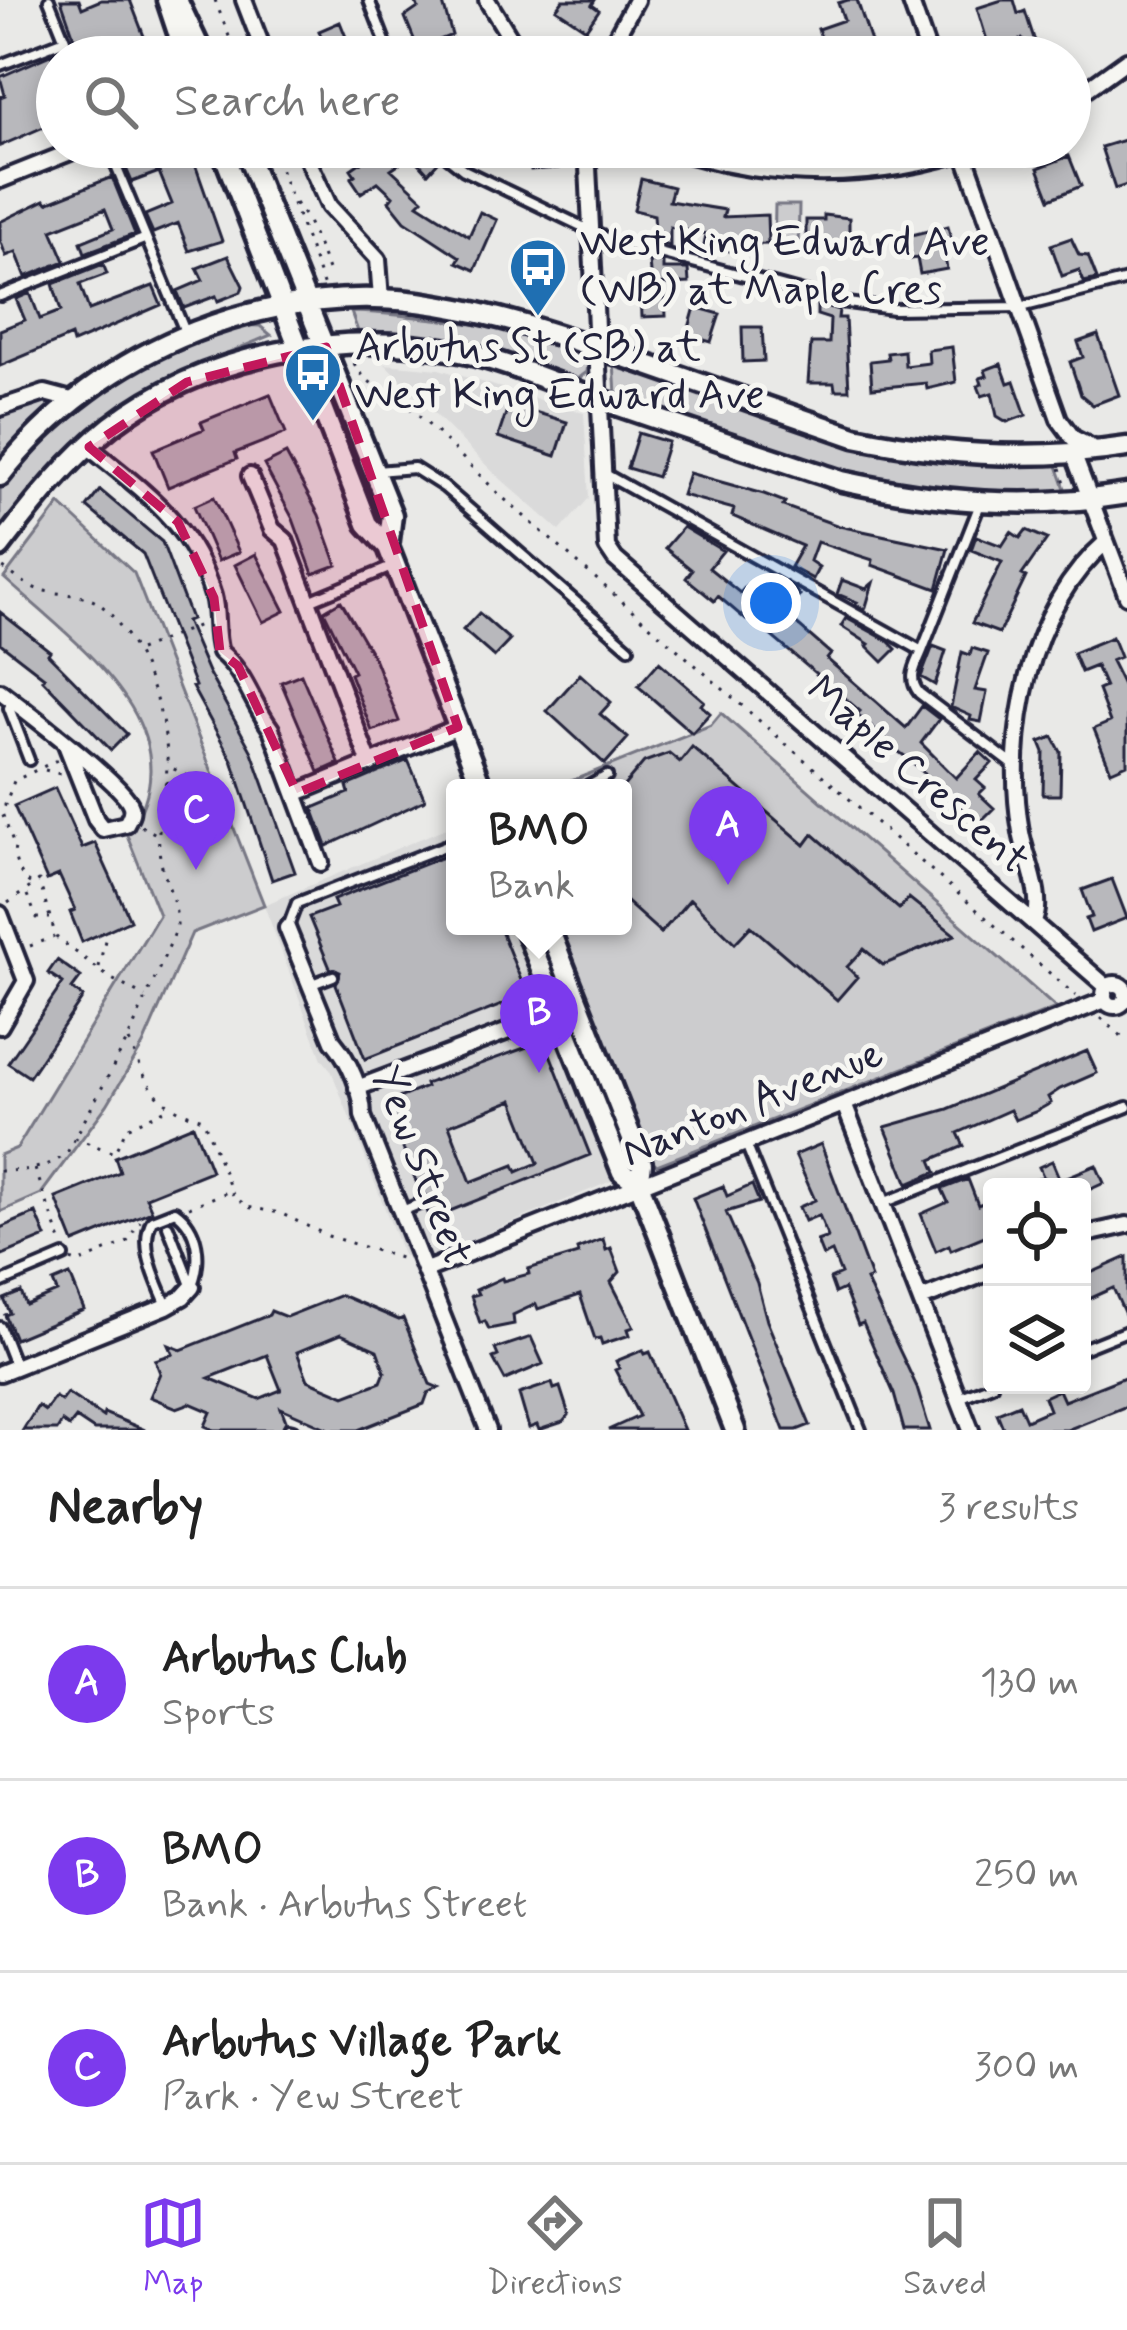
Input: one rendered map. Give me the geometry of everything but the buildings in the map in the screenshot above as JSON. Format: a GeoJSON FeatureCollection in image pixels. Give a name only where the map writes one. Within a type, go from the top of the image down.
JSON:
{"type":"FeatureCollection","features":[{"type":"Feature","properties":{"kind":"main road"},"geometry":{"type":"LineString","coordinates":[[167,0],[179,36]]}},
{"type":"Feature","properties":{"kind":"main road"},"geometry":{"type":"LineString","coordinates":[[177,0],[194,36]]}},
{"type":"Feature","properties":{"kind":"main road"},"geometry":{"type":"LineString","coordinates":[[230,168],[367,524],[392,556],[478,779]]}},
{"type":"Feature","properties":{"kind":"main road"},"geometry":{"type":"LineString","coordinates":[[253,168],[392,515],[392,556]]}},
{"type":"Feature","properties":{"kind":"main road"},"geometry":{"type":"LineString","coordinates":[[0,476],[75,401],[131,362],[186,334],[245,314],[381,299],[481,313],[595,347],[854,437],[930,452],[1065,458],[1127,447]]}},
{"type":"Feature","properties":{"kind":"main road"},"geometry":{"type":"LineString","coordinates":[[0,548],[30,507],[88,447],[136,409],[235,362],[326,347],[403,345],[459,352],[842,481],[915,496],[980,504],[1127,494]]}},
{"type":"Feature","properties":{"kind":"main road"},"geometry":{"type":"LineString","coordinates":[[528,935],[622,1172],[639,1184]]}},
{"type":"Feature","properties":{"kind":"main road"},"geometry":{"type":"LineString","coordinates":[[552,935],[642,1164],[639,1184],[735,1430]]}},
{"type":"Feature","properties":{"kind":"street"},"geometry":{"type":"LineString","coordinates":[[244,0],[258,36]]}},
{"type":"Feature","properties":{"kind":"street"},"geometry":{"type":"LineString","coordinates":[[488,0],[509,36]]}},
{"type":"Feature","properties":{"kind":"street"},"geometry":{"type":"LineString","coordinates":[[616,36],[636,0]]}},
{"type":"Feature","properties":{"kind":"street"},"geometry":{"type":"LineString","coordinates":[[910,0],[923,36]]}},
{"type":"Feature","properties":{"kind":"street"},"geometry":{"type":"LineString","coordinates":[[1091,86],[1127,60]]}},
{"type":"Feature","properties":{"kind":"street"},"geometry":{"type":"LineString","coordinates":[[0,180],[36,166]]}},
{"type":"Feature","properties":{"kind":"street"},"geometry":{"type":"LineString","coordinates":[[312,168],[329,206],[378,259],[381,299]]}},
{"type":"Feature","properties":{"kind":"street","name":"Maple Crescent"},"geometry":{"type":"LineString","coordinates":[[588,168],[604,536],[615,559],[1034,922],[1106,993]]}},
{"type":"Feature","properties":{"kind":"street"},"geometry":{"type":"LineString","coordinates":[[757,168],[826,174],[902,168]]}},
{"type":"Feature","properties":{"kind":"street"},"geometry":{"type":"LineString","coordinates":[[974,168],[1059,419],[1073,438],[1100,451]]}},
{"type":"Feature","properties":{"kind":"street"},"geometry":{"type":"LineString","coordinates":[[0,408],[46,393],[75,401]]}},
{"type":"Feature","properties":{"kind":"street"},"geometry":{"type":"LineString","coordinates":[[1033,456],[1054,440],[1059,419]]}},
{"type":"Feature","properties":{"kind":"street"},"geometry":{"type":"LineString","coordinates":[[88,447],[178,522],[214,598],[220,652],[238,666],[298,793],[296,802],[320,863]]}},
{"type":"Feature","properties":{"kind":"street"},"geometry":{"type":"LineString","coordinates":[[1065,458],[1090,500],[1127,596]]}},
{"type":"Feature","properties":{"kind":"street"},"geometry":{"type":"LineString","coordinates":[[250,476],[272,529],[285,541],[370,764]]}},
{"type":"Feature","properties":{"kind":"street"},"geometry":{"type":"LineString","coordinates":[[1034,922],[1037,906],[1020,829],[1019,716],[1030,667],[1067,586],[1106,542]]}},
{"type":"Feature","properties":{"kind":"street"},"geometry":{"type":"LineString","coordinates":[[6,696],[71,756],[128,799],[129,819],[113,830],[103,829],[71,756]]}},
{"type":"Feature","properties":{"kind":"street"},"geometry":{"type":"LineString","coordinates":[[298,793],[458,728]]}},
{"type":"Feature","properties":{"kind":"street"},"geometry":{"type":"LineString","coordinates":[[0,910],[26,981],[0,1026]]}},
{"type":"Feature","properties":{"kind":"street","name":"Yew Street"},"geometry":{"type":"LineString","coordinates":[[287,928],[357,1088],[363,1116],[426,1270],[482,1428]]}},
{"type":"Feature","properties":{"kind":"street"},"geometry":{"type":"LineString","coordinates":[[1106,993],[1114,1006],[1126,997]]}},
{"type":"Feature","properties":{"kind":"street","name":"Nanton Avenue"},"geometry":{"type":"LineString","coordinates":[[426,1270],[844,1104],[1106,993]]}},
{"type":"Feature","properties":{"kind":"street"},"geometry":{"type":"LineString","coordinates":[[357,1088],[580,1004]]}},
{"type":"Feature","properties":{"kind":"street"},"geometry":{"type":"LineString","coordinates":[[844,1104],[971,1430]]}},
{"type":"Feature","properties":{"kind":"street"},"geometry":{"type":"LineString","coordinates":[[1091,1232],[1126,1224]]}},
{"type":"Feature","properties":{"kind":"street"},"geometry":{"type":"LineString","coordinates":[[920,1299],[983,1274]]}},
{"type":"Feature","properties":{"kind":"street"},"geometry":{"type":"LineString","coordinates":[[0,1373],[167,1306],[192,1287]]}},
{"type":"Feature","properties":{"kind":"lane"},"geometry":{"type":"LineString","coordinates":[[50,0],[64,36]]}},
{"type":"Feature","properties":{"kind":"lane"},"geometry":{"type":"LineString","coordinates":[[369,0],[383,36]]}},
{"type":"Feature","properties":{"kind":"lane"},"geometry":{"type":"LineString","coordinates":[[0,65],[36,51]]}},
{"type":"Feature","properties":{"kind":"lane"},"geometry":{"type":"LineString","coordinates":[[116,168],[186,334]]}},
{"type":"Feature","properties":{"kind":"lane"},"geometry":{"type":"LineString","coordinates":[[461,168],[591,230],[645,250],[840,302],[893,309],[1021,307],[1127,280]]}},
{"type":"Feature","properties":{"kind":"lane"},"geometry":{"type":"LineString","coordinates":[[0,296],[144,239]]}},
{"type":"Feature","properties":{"kind":"lane"},"geometry":{"type":"LineString","coordinates":[[374,472],[414,467],[444,487],[629,648]]}},
{"type":"Feature","properties":{"kind":"lane"},"geometry":{"type":"LineString","coordinates":[[603,473],[922,651]]}},
{"type":"Feature","properties":{"kind":"lane"},"geometry":{"type":"LineString","coordinates":[[980,504],[912,684],[1016,767]]}},
{"type":"Feature","properties":{"kind":"lane"},"geometry":{"type":"LineString","coordinates":[[309,601],[392,556]]}},
{"type":"Feature","properties":{"kind":"lane"},"geometry":{"type":"LineString","coordinates":[[6,696],[29,760]]}},
{"type":"Feature","properties":{"kind":"lane"},"geometry":{"type":"LineString","coordinates":[[602,779],[607,776]]}},
{"type":"Feature","properties":{"kind":"lane"},"geometry":{"type":"LineString","coordinates":[[287,928],[297,903],[446,845]]}},
{"type":"Feature","properties":{"kind":"lane"},"geometry":{"type":"LineString","coordinates":[[310,985],[332,976]]}},
{"type":"Feature","properties":{"kind":"lane"},"geometry":{"type":"LineString","coordinates":[[883,1203],[1127,1107]]}},
{"type":"Feature","properties":{"kind":"lane"},"geometry":{"type":"LineString","coordinates":[[746,1143],[861,1430]]}},
{"type":"Feature","properties":{"kind":"lane"},"geometry":{"type":"LineString","coordinates":[[402,1210],[424,1202]]}},
{"type":"Feature","properties":{"kind":"lane"},"geometry":{"type":"LineString","coordinates":[[167,1306],[148,1256],[146,1232],[152,1220],[175,1211],[185,1219],[200,1261],[192,1287]]}},
{"type":"Feature","properties":{"kind":"lane"},"geometry":{"type":"LineString","coordinates":[[168,1226],[192,1287]]}},
{"type":"Feature","properties":{"kind":"lane"},"geometry":{"type":"LineString","coordinates":[[0,1282],[64,1256]]}},
{"type":"Feature","properties":{"kind":"lane"},"geometry":{"type":"LineString","coordinates":[[0,1327],[16,1366]]}},
{"type":"Feature","properties":{"kind":"lane"},"geometry":{"type":"LineString","coordinates":[[1091,1345],[1127,1331]]}},
{"type":"Feature","properties":{"kind":"lane"},"geometry":{"type":"LineString","coordinates":[[958,1399],[983,1389]]}},
{"type":"Feature","properties":{"kind":"path"},"geometry":{"type":"LineString","coordinates":[[214,0],[229,36]]}},
{"type":"Feature","properties":{"kind":"path"},"geometry":{"type":"LineString","coordinates":[[280,168],[326,292]]}},
{"type":"Feature","properties":{"kind":"path"},"geometry":{"type":"LineString","coordinates":[[291,196],[307,220],[330,275]]}},
{"type":"Feature","properties":{"kind":"path"},"geometry":{"type":"LineString","coordinates":[[286,228],[307,220]]}},
{"type":"Feature","properties":{"kind":"path"},"geometry":{"type":"LineString","coordinates":[[350,353],[368,382],[414,412],[516,508],[1075,995]]}},
{"type":"Feature","properties":{"kind":"path"},"geometry":{"type":"LineString","coordinates":[[1065,458],[1069,494]]}},
{"type":"Feature","properties":{"kind":"path"},"geometry":{"type":"LineString","coordinates":[[0,566],[35,589],[97,601],[137,650],[156,703],[168,762],[158,835],[160,861],[178,910],[177,928],[128,1040],[67,1154],[34,1168],[0,1171]]}},
{"type":"Feature","properties":{"kind":"path"},"geometry":{"type":"LineString","coordinates":[[137,650],[215,619]]}},
{"type":"Feature","properties":{"kind":"path"},"geometry":{"type":"LineString","coordinates":[[44,770],[60,776],[71,756]]}},
{"type":"Feature","properties":{"kind":"path"},"geometry":{"type":"LineString","coordinates":[[32,884],[24,880],[2,813],[14,781],[71,756]]}},
{"type":"Feature","properties":{"kind":"path"},"geometry":{"type":"LineString","coordinates":[[165,783],[188,776],[168,762]]}},
{"type":"Feature","properties":{"kind":"path"},"geometry":{"type":"LineString","coordinates":[[129,819],[158,835]]}},
{"type":"Feature","properties":{"kind":"path"},"geometry":{"type":"LineString","coordinates":[[0,910],[46,878]]}},
{"type":"Feature","properties":{"kind":"path"},"geometry":{"type":"LineString","coordinates":[[39,881],[56,937],[147,998]]}},
{"type":"Feature","properties":{"kind":"path"},"geometry":{"type":"LineString","coordinates":[[26,893],[37,918],[49,918]]}},
{"type":"Feature","properties":{"kind":"path"},"geometry":{"type":"LineString","coordinates":[[99,968],[107,931]]}},
{"type":"Feature","properties":{"kind":"path"},"geometry":{"type":"LineString","coordinates":[[15,952],[56,937]]}},
{"type":"Feature","properties":{"kind":"path"},"geometry":{"type":"LineString","coordinates":[[1102,1019],[1127,1040]]}},
{"type":"Feature","properties":{"kind":"path"},"geometry":{"type":"LineString","coordinates":[[128,1040],[146,1080],[168,1108],[203,1119],[231,1190],[247,1207],[280,1213],[328,1236],[403,1259]]}},
{"type":"Feature","properties":{"kind":"path"},"geometry":{"type":"LineString","coordinates":[[74,1138],[116,1155],[127,1128],[168,1108]]}},
{"type":"Feature","properties":{"kind":"path"},"geometry":{"type":"LineString","coordinates":[[34,1168],[63,1239],[64,1256],[78,1263],[125,1244],[137,1222],[151,1217]]}},
{"type":"Feature","properties":{"kind":"path"},"geometry":{"type":"LineString","coordinates":[[177,1207],[189,1207],[231,1190]]}},
{"type":"Feature","properties":{"kind":"path"},"geometry":{"type":"LineString","coordinates":[[56,1223],[65,1220]]}},
{"type":"Feature","properties":{"kind":"highlighted area"},"geometry":{"type":"Polygon","coordinates":[[[326,347],[458,727],[297,793],[238,666],[220,652],[214,598],[178,522],[89,447],[187,382],[326,347]]]}},
{"type":"Feature","properties":{"kind":"shaded area"},"geometry":{"type":"Polygon","coordinates":[[[775,205],[799,205],[798,255],[774,255],[775,205]]]}},
{"type":"Feature","properties":{"kind":"shaded area"},"geometry":{"type":"Polygon","coordinates":[[[351,312],[435,319],[542,337],[583,354],[587,372],[575,381],[469,345],[360,337],[351,312]]]}},
{"type":"Feature","properties":{"kind":"shaded area"},"geometry":{"type":"Polygon","coordinates":[[[238,325],[260,326],[271,335],[183,371],[119,408],[96,425],[0,530],[0,488],[50,433],[138,370],[238,325]]]}},
{"type":"Feature","properties":{"kind":"shaded area"},"geometry":{"type":"Polygon","coordinates":[[[614,362],[895,452],[975,463],[1056,463],[1067,494],[965,494],[853,475],[616,395],[614,362]]]}},
{"type":"Feature","properties":{"kind":"shaded area"},"geometry":{"type":"Polygon","coordinates":[[[385,364],[439,369],[584,413],[589,498],[560,531],[385,364]]]}},
{"type":"Feature","properties":{"kind":"shaded area"},"geometry":{"type":"Polygon","coordinates":[[[47,398],[57,403],[0,462],[0,415],[47,398]]]}},
{"type":"Feature","properties":{"kind":"shaded area"},"geometry":{"type":"Polygon","coordinates":[[[60,504],[134,573],[264,905],[192,933],[143,1045],[107,1105],[41,1194],[0,1212],[0,1155],[17,1148],[159,915],[127,835],[146,796],[150,759],[140,724],[94,659],[4,578],[60,504]]]}},
{"type":"Feature","properties":{"kind":"shaded area"},"geometry":{"type":"Polygon","coordinates":[[[721,713],[1056,1008],[657,1165],[647,1157],[561,935],[632,935],[632,779],[576,779],[711,725],[721,713]]]}},
{"type":"Feature","properties":{"kind":"shaded area"},"geometry":{"type":"Polygon","coordinates":[[[446,828],[446,935],[519,935],[616,1179],[437,1254],[413,1260],[403,1255],[264,905],[446,828]]]}},
{"type":"Feature","properties":{"kind":"place","name":"West King Edward Ave (WB) at Maple Cres"},"geometry":{"type":"Point","coordinates":[538,318]}},
{"type":"Feature","properties":{"kind":"place","name":"Arbutus St (SB) at West King Edward Ave"},"geometry":{"type":"Point","coordinates":[313,423]}},
{"type":"Feature","properties":{"kind":"place","name":"Arbutus Village Park"},"geometry":{"type":"Point","coordinates":[196,870]}},
{"type":"Feature","properties":{"kind":"place","name":"Arbutus Club"},"geometry":{"type":"Point","coordinates":[728,885]}},
{"type":"Feature","properties":{"kind":"place","name":"BMO"},"geometry":{"type":"Point","coordinates":[539,1073]}}]}
